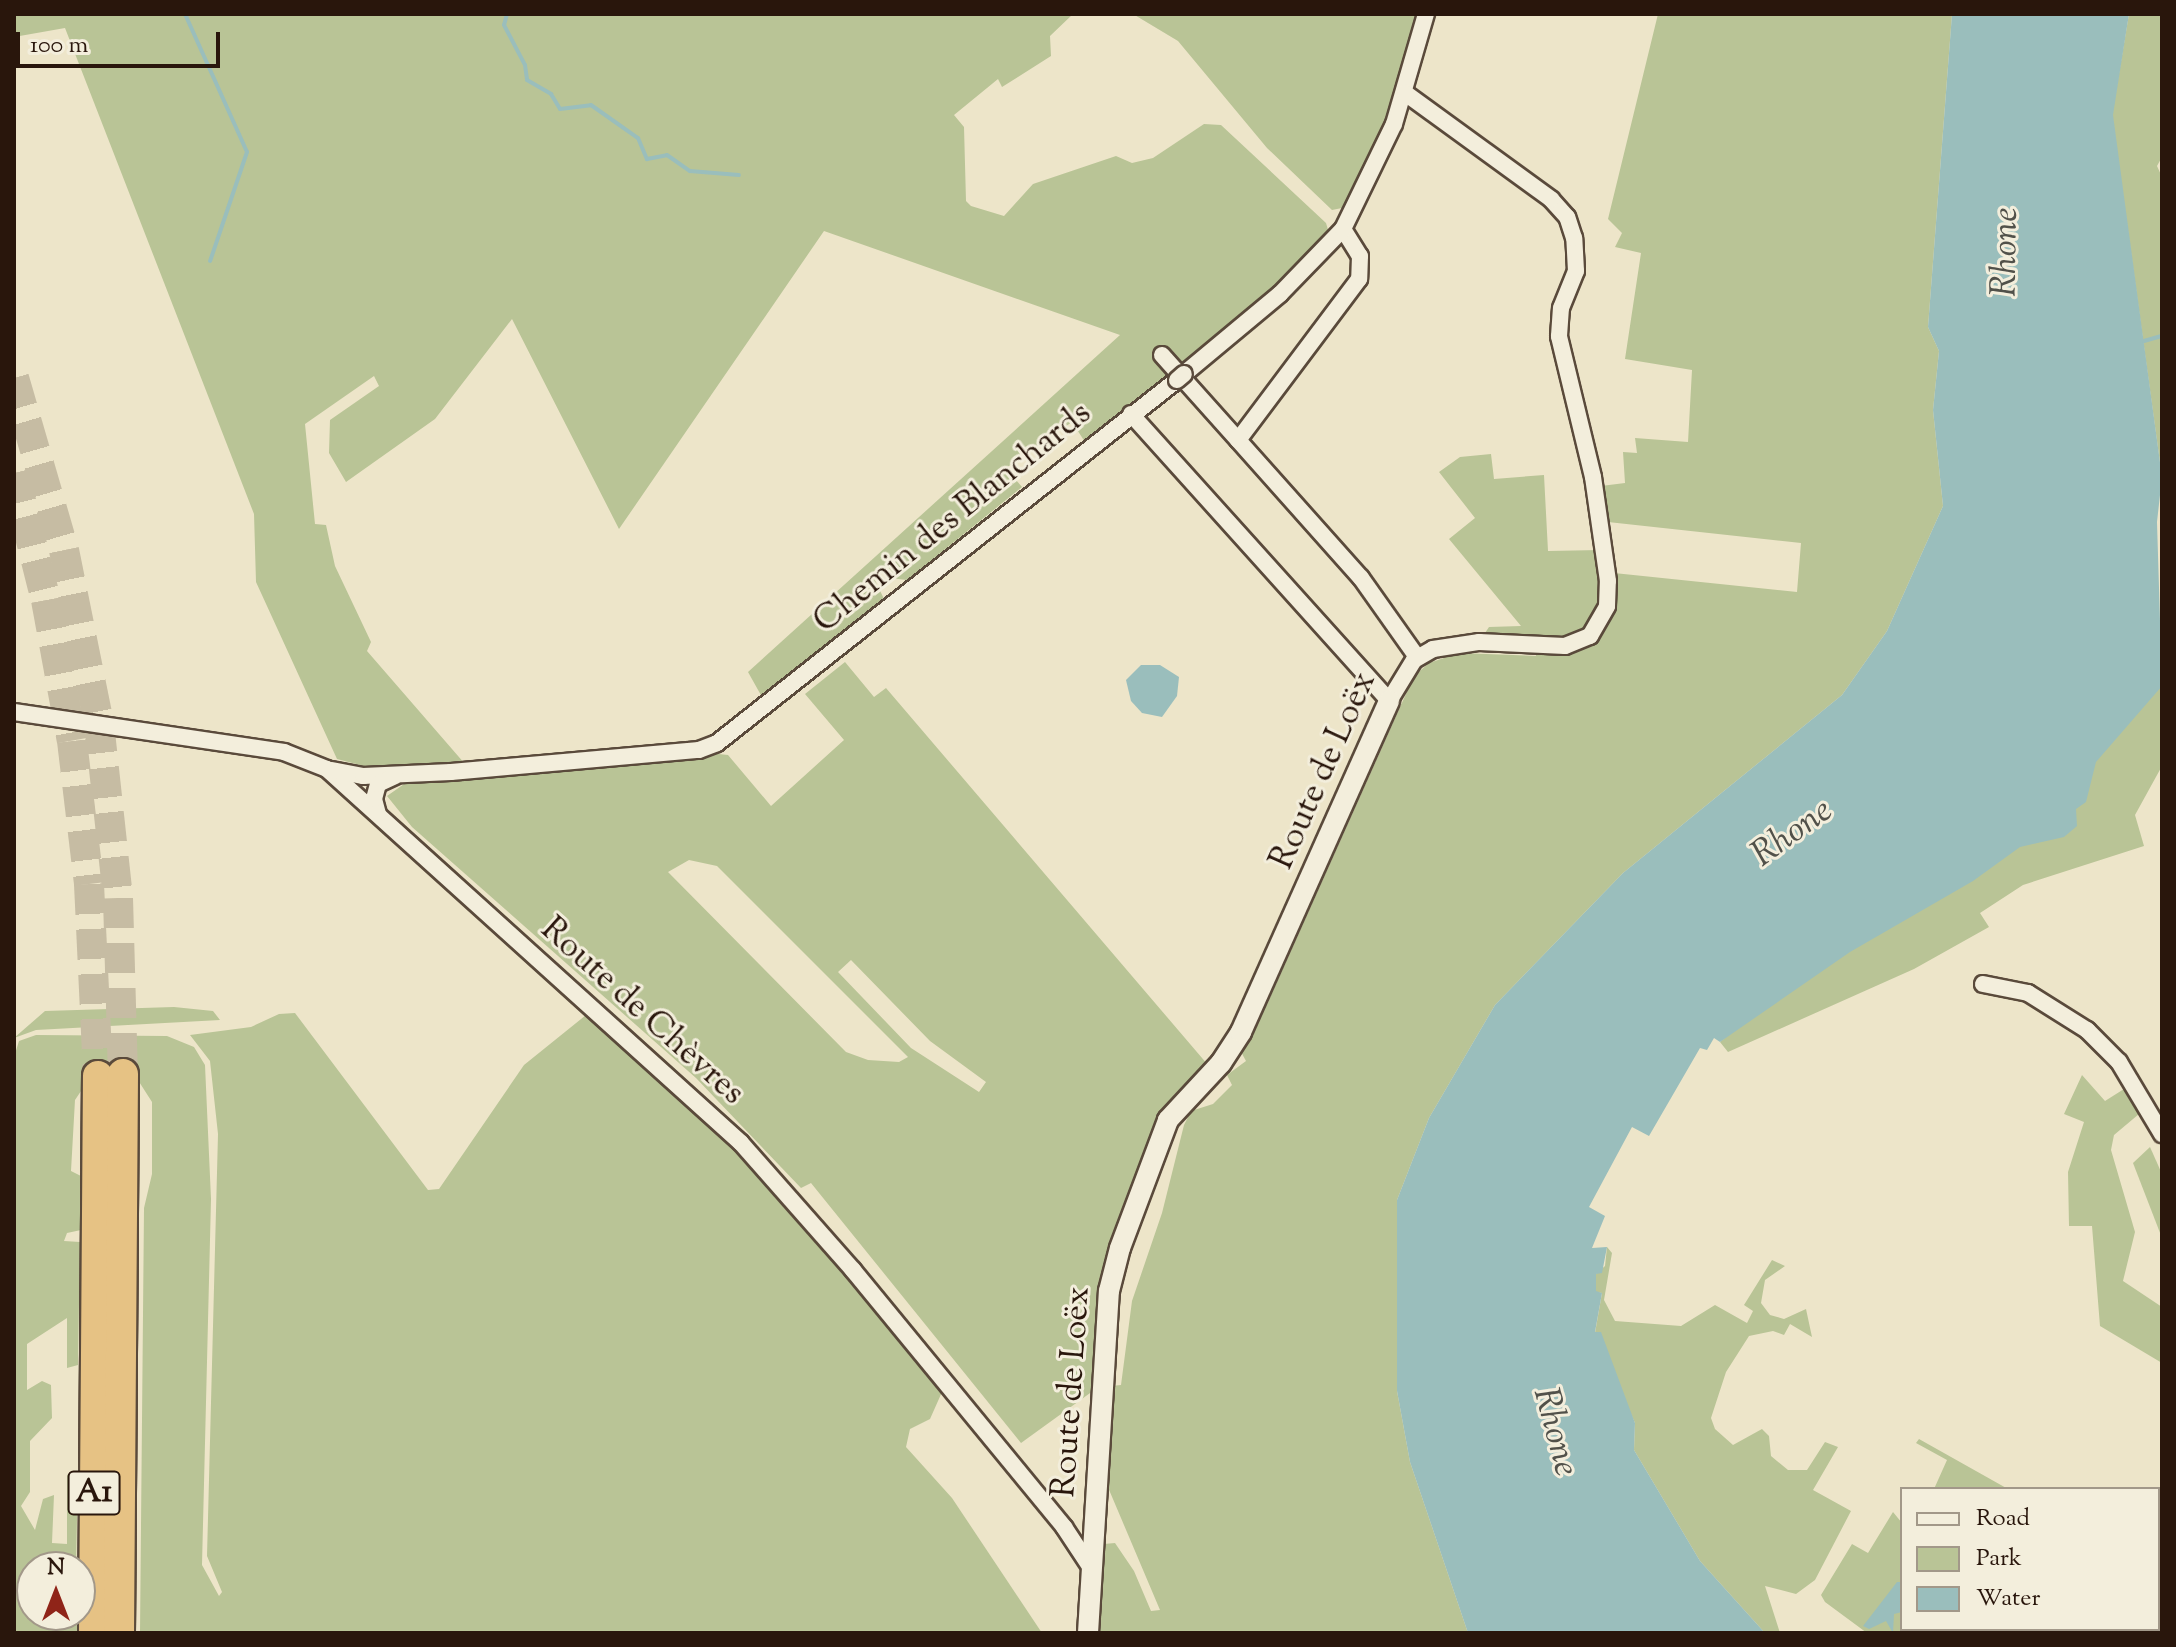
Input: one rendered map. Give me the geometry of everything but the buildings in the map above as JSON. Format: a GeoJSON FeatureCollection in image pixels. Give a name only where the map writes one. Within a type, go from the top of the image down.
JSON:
{"type":"FeatureCollection","features":[{"type":"Feature","properties":{"kind":"highway","name":"A1"},"geometry":{"type":"LineString","coordinates":[[94,1633],[111,1075],[119,1633]]}},
{"type":"Feature","properties":{"kind":"street","name":"Chemin des Blanchards"},"geometry":{"type":"LineString","coordinates":[[327,769],[396,776],[699,750],[717,743],[1180,377],[1280,294],[1343,229],[1379,161],[1405,93],[1426,14]]}},
{"type":"Feature","properties":{"kind":"street","name":"Route de Loëx"},"geometry":{"type":"LineString","coordinates":[[1088,1633],[1109,1291],[1120,1248],[1168,1120],[1221,1063],[1241,1032],[1389,701],[1417,657],[1479,642],[1575,644],[1601,622],[1608,581],[1593,477],[1560,345],[1559,316],[1576,271],[1574,238],[1567,217],[1551,199],[1405,93]]}},
{"type":"Feature","properties":{"kind":"street"},"geometry":{"type":"LineString","coordinates":[[1238,440],[1359,279],[1360,256],[1343,229]]}},
{"type":"Feature","properties":{"kind":"street"},"geometry":{"type":"LineString","coordinates":[[1162,355],[1361,578],[1417,657]]}},
{"type":"Feature","properties":{"kind":"street"},"geometry":{"type":"LineString","coordinates":[[1131,414],[1389,701]]}},
{"type":"Feature","properties":{"kind":"street","name":"Route de Chèvres"},"geometry":{"type":"LineString","coordinates":[[14,712],[284,752],[327,769],[741,1143],[819,1229],[1064,1527],[1093,1571]]}},
{"type":"Feature","properties":{"kind":"street"},"geometry":{"type":"LineString","coordinates":[[378,814],[374,799],[378,784],[396,776]]}},
{"type":"Feature","properties":{"kind":"street"},"geometry":{"type":"LineString","coordinates":[[1983,984],[2028,993],[2087,1030],[2119,1062],[2162,1134]]}},
{"type":"Feature","properties":{"kind":"green space"},"geometry":{"type":"Polygon","coordinates":[[[14,14],[1073,14],[1050,36],[1051,56],[1002,87],[998,79],[954,115],[964,127],[966,201],[971,206],[1004,216],[1033,184],[1116,156],[1132,163],[1153,158],[1204,124],[1221,125],[1326,223],[1329,233],[1274,291],[1085,442],[1072,422],[1006,468],[1022,487],[907,580],[890,578],[881,569],[873,576],[884,599],[762,697],[748,672],[1120,335],[824,231],[619,529],[512,319],[435,419],[346,482],[329,453],[330,420],[379,386],[374,376],[305,424],[315,524],[326,525],[335,566],[371,642],[367,651],[465,764],[364,766],[337,759],[256,582],[254,514],[65,28],[14,37],[14,14]]]}},
{"type":"Feature","properties":{"kind":"green space"},"geometry":{"type":"Polygon","coordinates":[[[1133,14],[1418,14],[1380,136],[1342,208],[1332,210],[1267,148],[1178,41],[1133,14]]]}},
{"type":"Feature","properties":{"kind":"green space"},"geometry":{"type":"Polygon","coordinates":[[[1658,14],[1952,14],[1928,327],[1939,351],[1933,410],[1943,506],[1887,631],[1842,695],[1623,873],[1495,1005],[1429,1118],[1397,1200],[1397,1391],[1410,1462],[1468,1633],[1097,1633],[1104,1544],[1115,1543],[1134,1571],[1151,1611],[1160,1610],[1107,1485],[1107,1462],[1111,1386],[1121,1385],[1132,1301],[1162,1213],[1184,1125],[1191,1111],[1213,1104],[1232,1085],[1227,1075],[1246,1061],[1240,1050],[1268,1002],[1414,676],[1429,663],[1459,653],[1536,656],[1533,639],[1485,633],[1489,627],[1521,626],[1449,539],[1475,518],[1439,472],[1460,457],[1491,454],[1494,479],[1544,475],[1548,551],[1600,550],[1614,573],[1797,592],[1801,543],[1608,522],[1601,486],[1625,483],[1623,452],[1637,453],[1635,438],[1688,442],[1692,370],[1625,359],[1641,253],[1615,247],[1622,233],[1608,219],[1658,14]]]}},
{"type":"Feature","properties":{"kind":"green space"},"geometry":{"type":"Polygon","coordinates":[[[2129,14],[2162,14],[2162,157],[2157,166],[2162,177],[2162,477],[2112,115],[2129,14]]]}},
{"type":"Feature","properties":{"kind":"green space"},"geometry":{"type":"Polygon","coordinates":[[[845,662],[874,697],[886,688],[1208,1065],[1175,1094],[1157,1121],[1113,1242],[1097,1388],[1021,1443],[811,1183],[801,1188],[696,1078],[412,827],[387,796],[407,782],[709,753],[728,755],[771,806],[844,740],[805,694],[845,662]],[[689,860],[668,872],[846,1052],[868,1060],[899,1062],[908,1057],[717,866],[689,860]],[[851,960],[838,972],[911,1048],[979,1092],[986,1082],[930,1041],[851,960]]]}},
{"type":"Feature","properties":{"kind":"green space"},"geometry":{"type":"Polygon","coordinates":[[[2162,674],[2162,766],[2135,815],[2144,846],[2023,885],[1980,913],[1989,927],[1914,969],[1728,1052],[1720,1042],[2162,674]]]}},
{"type":"Feature","properties":{"kind":"green space"},"geometry":{"type":"Polygon","coordinates":[[[174,1007],[213,1011],[220,1020],[36,1030],[14,1038],[45,1011],[174,1007]]]}},
{"type":"Feature","properties":{"kind":"green space"},"geometry":{"type":"Polygon","coordinates":[[[591,1011],[738,1148],[798,1213],[942,1392],[930,1419],[910,1429],[906,1447],[952,1498],[1042,1633],[140,1633],[144,1208],[152,1174],[152,1102],[136,1077],[85,1085],[75,1100],[71,1171],[83,1177],[83,1213],[81,1230],[67,1233],[64,1241],[80,1242],[78,1365],[67,1368],[67,1318],[27,1344],[27,1390],[42,1381],[51,1385],[52,1418],[30,1441],[30,1492],[21,1506],[35,1530],[43,1499],[54,1495],[52,1543],[67,1544],[67,1475],[78,1472],[76,1551],[16,1551],[16,1631],[78,1633],[14,1633],[14,1057],[19,1041],[36,1035],[167,1036],[194,1047],[205,1065],[211,1199],[202,1565],[219,1596],[222,1592],[207,1556],[218,1134],[210,1061],[190,1035],[251,1027],[279,1014],[295,1013],[428,1190],[439,1189],[524,1065],[591,1011]]]}},
{"type":"Feature","properties":{"kind":"green space"},"geometry":{"type":"Polygon","coordinates":[[[2082,1075],[2105,1101],[2124,1089],[2139,1114],[2114,1135],[2111,1150],[2135,1232],[2123,1281],[2162,1307],[2162,1363],[2100,1326],[2092,1226],[2069,1226],[2068,1172],[2084,1122],[2064,1114],[2082,1075]]]}},
{"type":"Feature","properties":{"kind":"green space"},"geometry":{"type":"Polygon","coordinates":[[[2150,1147],[2162,1174],[2162,1238],[2133,1163],[2150,1147]]]}},
{"type":"Feature","properties":{"kind":"green space"},"geometry":{"type":"Polygon","coordinates":[[[1607,1247],[1612,1253],[1604,1300],[1615,1321],[1681,1326],[1715,1305],[1747,1323],[1753,1311],[1744,1305],[1772,1260],[1785,1266],[1765,1280],[1761,1303],[1770,1315],[1784,1319],[1806,1309],[1812,1337],[1790,1324],[1784,1335],[1773,1331],[1749,1336],[1726,1372],[1711,1418],[1715,1429],[1733,1445],[1762,1429],[1769,1436],[1771,1456],[1788,1470],[1807,1470],[1825,1442],[1838,1447],[1813,1490],[1851,1511],[1815,1580],[1796,1594],[1765,1586],[1780,1633],[1765,1633],[1700,1561],[1634,1450],[1635,1423],[1595,1333],[1602,1293],[1596,1292],[1596,1274],[1605,1266],[1607,1247]]]}},
{"type":"Feature","properties":{"kind":"green space"},"geometry":{"type":"Polygon","coordinates":[[[1919,1439],[2004,1487],[1935,1487],[1947,1460],[1916,1443],[1919,1439]]]}},
{"type":"Feature","properties":{"kind":"green space"},"geometry":{"type":"Polygon","coordinates":[[[1893,1512],[1900,1521],[1900,1631],[2054,1631],[1867,1633],[1825,1602],[1821,1595],[1852,1544],[1868,1553],[1893,1512]]]}},
{"type":"Feature","properties":{"kind":"water","name":"Rhone"},"geometry":{"type":"Polygon","coordinates":[[[1952,14],[2129,14],[2113,115],[2162,477],[2157,522],[2162,686],[2096,762],[2086,802],[2076,809],[2077,826],[2064,837],[2020,847],[1973,881],[1850,952],[1720,1042],[1714,1038],[1707,1050],[1700,1048],[1649,1136],[1632,1127],[1589,1207],[1605,1216],[1592,1248],[1607,1247],[1602,1273],[1596,1274],[1596,1291],[1602,1293],[1595,1332],[1601,1332],[1635,1423],[1634,1450],[1700,1561],[1765,1633],[1468,1633],[1410,1462],[1397,1391],[1397,1200],[1429,1118],[1495,1005],[1623,873],[1842,695],[1887,631],[1943,506],[1933,410],[1939,351],[1928,327],[1952,14]]]}},
{"type":"Feature","properties":{"kind":"water"},"geometry":{"type":"Polygon","coordinates":[[[1141,665],[1160,665],[1179,677],[1177,696],[1162,717],[1142,713],[1131,701],[1126,680],[1141,665]]]}},
{"type":"Feature","properties":{"kind":"water"},"geometry":{"type":"Polygon","coordinates":[[[1900,1582],[1900,1612],[1894,1614],[1893,1633],[1886,1621],[1869,1629],[1863,1626],[1900,1582]]]}},
{"type":"Feature","properties":{"kind":"waterway"},"geometry":{"type":"LineString","coordinates":[[185,14],[247,152],[210,261]]}},
{"type":"Feature","properties":{"kind":"waterway"},"geometry":{"type":"LineString","coordinates":[[507,14],[504,25],[525,65],[527,80],[551,94],[560,109],[591,105],[638,138],[647,159],[667,155],[690,171],[739,175]]}},
{"type":"Feature","properties":{"kind":"waterway"},"geometry":{"type":"LineString","coordinates":[[2144,341],[2162,336]]}},
{"type":"Feature","properties":{"kind":"tunnel"},"geometry":{"type":"LineString","coordinates":[[14,378],[64,550],[99,723],[118,898],[123,1074]]}},
{"type":"Feature","properties":{"kind":"tunnel"},"geometry":{"type":"LineString","coordinates":[[14,473],[46,600],[72,741],[89,884],[98,1076]]}}]}
